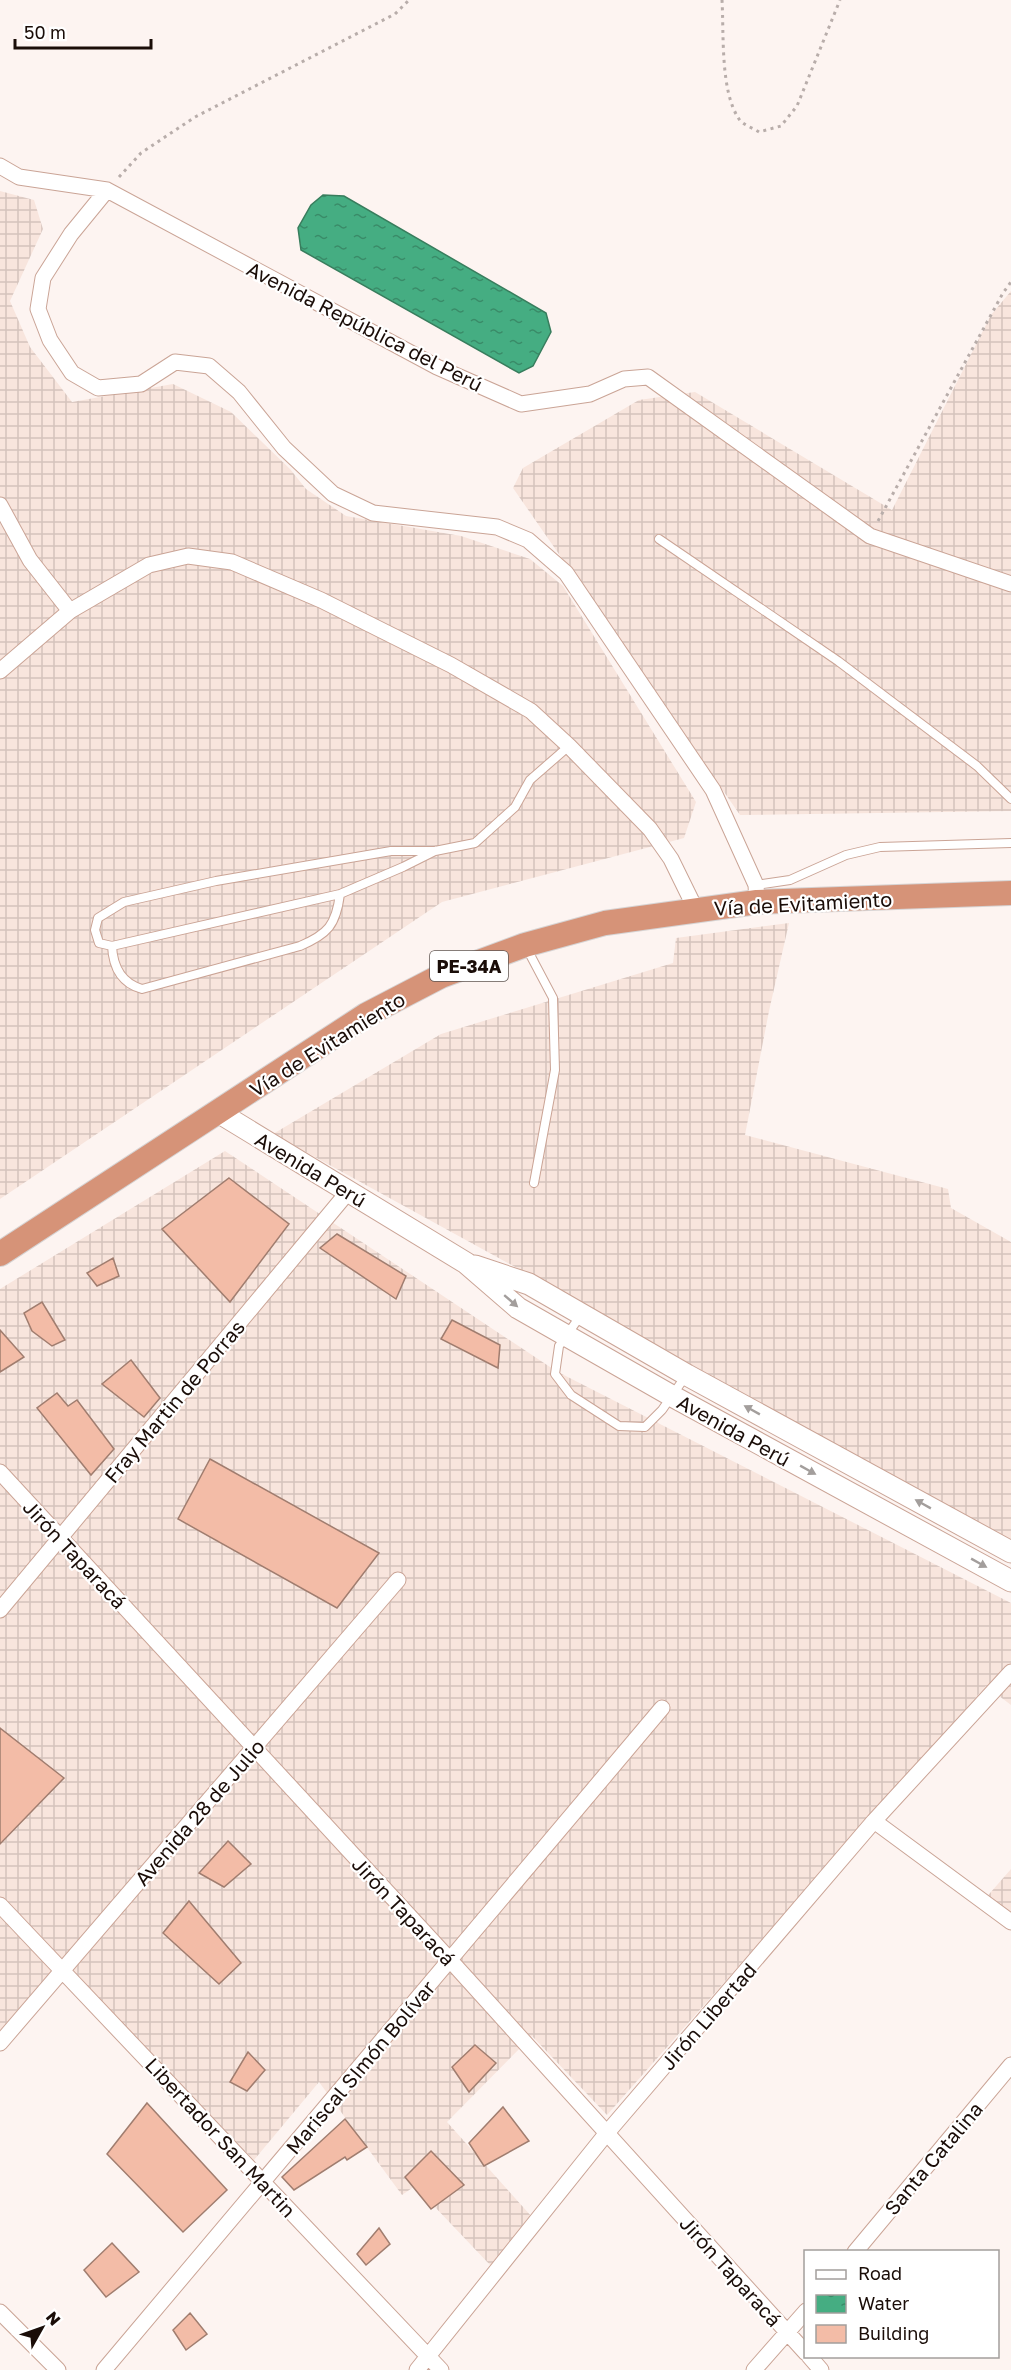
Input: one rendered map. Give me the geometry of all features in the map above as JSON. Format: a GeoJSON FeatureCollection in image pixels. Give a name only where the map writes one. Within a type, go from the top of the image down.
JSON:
{"type":"FeatureCollection","features":[{"type":"Feature","properties":{"kind":"highway","name":"Vía de Evitamiento"},"geometry":{"type":"LineString","coordinates":[[0,1254],[366,1015],[441,976],[525,945],[605,923],[696,910],[757,894],[1011,893]]}},
{"type":"Feature","properties":{"kind":"main road","name":"Avenida Perú"},"geometry":{"type":"LineString","coordinates":[[218,1112],[466,1263],[518,1308],[672,1396],[1011,1581]]}},
{"type":"Feature","properties":{"kind":"main road","name":"Avenida Perú"},"geometry":{"type":"LineString","coordinates":[[466,1263],[529,1284],[687,1375],[1011,1552]]}},
{"type":"Feature","properties":{"kind":"street","name":"Avenida República del Perú"},"geometry":{"type":"LineString","coordinates":[[0,166],[20,177],[107,189],[437,367],[521,404],[590,394],[624,379],[648,377],[870,536],[1011,584]]}},
{"type":"Feature","properties":{"kind":"street"},"geometry":{"type":"LineString","coordinates":[[107,189],[71,234],[43,279],[38,309],[50,340],[72,373],[98,388],[141,384],[175,362],[209,366],[239,392],[284,448],[333,494],[373,513],[497,527],[528,540],[566,573],[713,790],[757,894]]}},
{"type":"Feature","properties":{"kind":"street"},"geometry":{"type":"LineString","coordinates":[[0,505],[30,560],[70,611]]}},
{"type":"Feature","properties":{"kind":"street"},"geometry":{"type":"LineString","coordinates":[[2,665],[70,611],[149,565],[188,556],[232,562],[321,600],[452,665],[531,711],[569,746],[650,829],[671,859],[696,910]]}},
{"type":"Feature","properties":{"kind":"street","name":"Fray Martin de Porras"},"geometry":{"type":"LineString","coordinates":[[0,1610],[348,1192]]}},
{"type":"Feature","properties":{"kind":"street","name":"Jirón Taparacá"},"geometry":{"type":"LineString","coordinates":[[0,1472],[450,1960],[804,2351]]}},
{"type":"Feature","properties":{"kind":"street","name":"Avenida 28 de Julio"},"geometry":{"type":"LineString","coordinates":[[0,2043],[398,1580]]}},
{"type":"Feature","properties":{"kind":"street","name":"Jirón Libertad"},"geometry":{"type":"LineString","coordinates":[[417,2370],[606,2134],[874,1821],[1011,1672]]}},
{"type":"Feature","properties":{"kind":"street","name":"Mariscal SImón Bolívar"},"geometry":{"type":"LineString","coordinates":[[104,2370],[662,1708]]}},
{"type":"Feature","properties":{"kind":"street"},"geometry":{"type":"LineString","coordinates":[[874,1821],[1011,1922]]}},
{"type":"Feature","properties":{"kind":"street","name":"Libertador San Martin"},"geometry":{"type":"LineString","coordinates":[[0,1905],[441,2370]]}},
{"type":"Feature","properties":{"kind":"street","name":"Santa Catalina"},"geometry":{"type":"LineString","coordinates":[[857,2250],[1011,2065]]}},
{"type":"Feature","properties":{"kind":"street"},"geometry":{"type":"LineString","coordinates":[[0,2312],[57,2370]]}},
{"type":"Feature","properties":{"kind":"street"},"geometry":{"type":"LineString","coordinates":[[754,2370],[804,2313]]}},
{"type":"Feature","properties":{"kind":"street"},"geometry":{"type":"LineString","coordinates":[[811,2358],[821,2370]]}},
{"type":"Feature","properties":{"kind":"lane"},"geometry":{"type":"LineString","coordinates":[[659,539],[838,661],[978,766],[1011,799]]}},
{"type":"Feature","properties":{"kind":"lane"},"geometry":{"type":"LineString","coordinates":[[435,851],[340,894],[112,946],[99,943],[95,930],[98,918],[124,902],[216,881],[391,851],[435,851],[475,843],[515,807],[530,780],[569,746]]}},
{"type":"Feature","properties":{"kind":"lane"},"geometry":{"type":"LineString","coordinates":[[757,894],[846,855],[880,847],[1011,843]]}},
{"type":"Feature","properties":{"kind":"lane"},"geometry":{"type":"LineString","coordinates":[[112,946],[114,967],[130,985],[142,989],[300,946],[320,938],[332,926],[340,894]]}},
{"type":"Feature","properties":{"kind":"lane"},"geometry":{"type":"LineString","coordinates":[[525,945],[553,998],[555,1070],[534,1183]]}},
{"type":"Feature","properties":{"kind":"lane"},"geometry":{"type":"LineString","coordinates":[[582,1314],[559,1346],[555,1374],[571,1395],[619,1426],[645,1427],[687,1375]]}},
{"type":"Feature","properties":{"kind":"path"},"geometry":{"type":"LineString","coordinates":[[107,189],[141,153],[195,117],[395,14],[409,0]]}},
{"type":"Feature","properties":{"kind":"path"},"geometry":{"type":"LineString","coordinates":[[723,0],[726,71],[730,101],[740,121],[759,132],[781,126],[797,106],[840,0]]}},
{"type":"Feature","properties":{"kind":"path"},"geometry":{"type":"LineString","coordinates":[[870,536],[1011,282]]}},
{"type":"Feature","properties":{"kind":"shaded area"},"geometry":{"type":"Polygon","coordinates":[[[0,191],[34,200],[43,229],[10,301],[30,347],[72,402],[173,384],[231,412],[290,469],[306,489],[346,516],[461,536],[530,559],[563,586],[696,802],[684,838],[442,902],[0,1199],[0,191]]]}},
{"type":"Feature","properties":{"kind":"shaded area"},"geometry":{"type":"Polygon","coordinates":[[[1011,291],[1011,811],[740,815],[513,488],[523,468],[639,400],[695,392],[892,510],[991,315],[1011,291]]]}},
{"type":"Feature","properties":{"kind":"shaded area"},"geometry":{"type":"Polygon","coordinates":[[[789,923],[745,1135],[948,1189],[951,1208],[1011,1242],[1011,1544],[639,1335],[273,1134],[441,1034],[673,963],[676,938],[789,923]]]}},
{"type":"Feature","properties":{"kind":"shaded area"},"geometry":{"type":"Polygon","coordinates":[[[225,1151],[556,1371],[1011,1603],[1011,1705],[986,1686],[607,2115],[532,2036],[447,2122],[532,2217],[491,2266],[415,2186],[402,2195],[319,2082],[254,2160],[61,1961],[0,2030],[0,1289],[225,1151]]]}},
{"type":"Feature","properties":{"kind":"shaded area"},"geometry":{"type":"Polygon","coordinates":[[[1011,1869],[1011,1921],[984,1900],[1011,1869]]]}},
{"type":"Feature","properties":{"kind":"water"},"geometry":{"type":"Polygon","coordinates":[[[323,195],[344,196],[546,313],[551,332],[533,366],[519,373],[301,250],[298,228],[311,205],[323,195]]]}},
{"type":"Feature","properties":{"kind":"building"},"geometry":{"type":"Polygon","coordinates":[[[229,1178],[289,1224],[230,1302],[162,1229],[229,1178]]]}},
{"type":"Feature","properties":{"kind":"building"},"geometry":{"type":"Polygon","coordinates":[[[337,1234],[406,1276],[396,1299],[320,1248],[337,1234]]]}},
{"type":"Feature","properties":{"kind":"building"},"geometry":{"type":"Polygon","coordinates":[[[113,1258],[119,1276],[97,1286],[87,1273],[113,1258]]]}},
{"type":"Feature","properties":{"kind":"building"},"geometry":{"type":"Polygon","coordinates":[[[42,1302],[65,1340],[52,1346],[32,1331],[24,1313],[42,1302]]]}},
{"type":"Feature","properties":{"kind":"building"},"geometry":{"type":"Polygon","coordinates":[[[452,1320],[500,1345],[498,1368],[441,1339],[452,1320]]]}},
{"type":"Feature","properties":{"kind":"building"},"geometry":{"type":"Polygon","coordinates":[[[0,1330],[24,1357],[0,1372],[0,1330]]]}},
{"type":"Feature","properties":{"kind":"building"},"geometry":{"type":"Polygon","coordinates":[[[131,1360],[160,1398],[144,1417],[102,1384],[131,1360]]]}},
{"type":"Feature","properties":{"kind":"building"},"geometry":{"type":"Polygon","coordinates":[[[57,1393],[68,1406],[77,1400],[114,1449],[91,1475],[37,1408],[57,1393]]]}},
{"type":"Feature","properties":{"kind":"building"},"geometry":{"type":"Polygon","coordinates":[[[210,1459],[379,1553],[337,1608],[178,1519],[210,1459]]]}},
{"type":"Feature","properties":{"kind":"building"},"geometry":{"type":"Polygon","coordinates":[[[0,1728],[64,1778],[0,1844],[0,1728]]]}},
{"type":"Feature","properties":{"kind":"building"},"geometry":{"type":"Polygon","coordinates":[[[228,1841],[251,1864],[224,1887],[199,1873],[228,1841]]]}},
{"type":"Feature","properties":{"kind":"building"},"geometry":{"type":"Polygon","coordinates":[[[189,1901],[241,1963],[219,1984],[163,1933],[189,1901]]]}},
{"type":"Feature","properties":{"kind":"building"},"geometry":{"type":"Polygon","coordinates":[[[475,2045],[496,2063],[469,2092],[452,2067],[475,2045]]]}},
{"type":"Feature","properties":{"kind":"building"},"geometry":{"type":"Polygon","coordinates":[[[248,2052],[265,2070],[247,2091],[230,2082],[248,2052]]]}},
{"type":"Feature","properties":{"kind":"building"},"geometry":{"type":"Polygon","coordinates":[[[147,2103],[227,2190],[183,2232],[107,2154],[147,2103]]]}},
{"type":"Feature","properties":{"kind":"building"},"geometry":{"type":"Polygon","coordinates":[[[503,2107],[529,2141],[484,2166],[469,2143],[503,2107]]]}},
{"type":"Feature","properties":{"kind":"building"},"geometry":{"type":"Polygon","coordinates":[[[345,2119],[367,2147],[347,2160],[345,2157],[294,2190],[282,2177],[345,2119]]]}},
{"type":"Feature","properties":{"kind":"building"},"geometry":{"type":"Polygon","coordinates":[[[431,2151],[464,2185],[431,2209],[405,2177],[431,2151]]]}},
{"type":"Feature","properties":{"kind":"building"},"geometry":{"type":"Polygon","coordinates":[[[379,2228],[390,2244],[366,2265],[357,2254],[379,2228]]]}},
{"type":"Feature","properties":{"kind":"building"},"geometry":{"type":"Polygon","coordinates":[[[112,2243],[139,2272],[106,2297],[84,2270],[112,2243]]]}},
{"type":"Feature","properties":{"kind":"building"},"geometry":{"type":"Polygon","coordinates":[[[190,2313],[207,2334],[186,2350],[173,2330],[190,2313]]]}}]}
